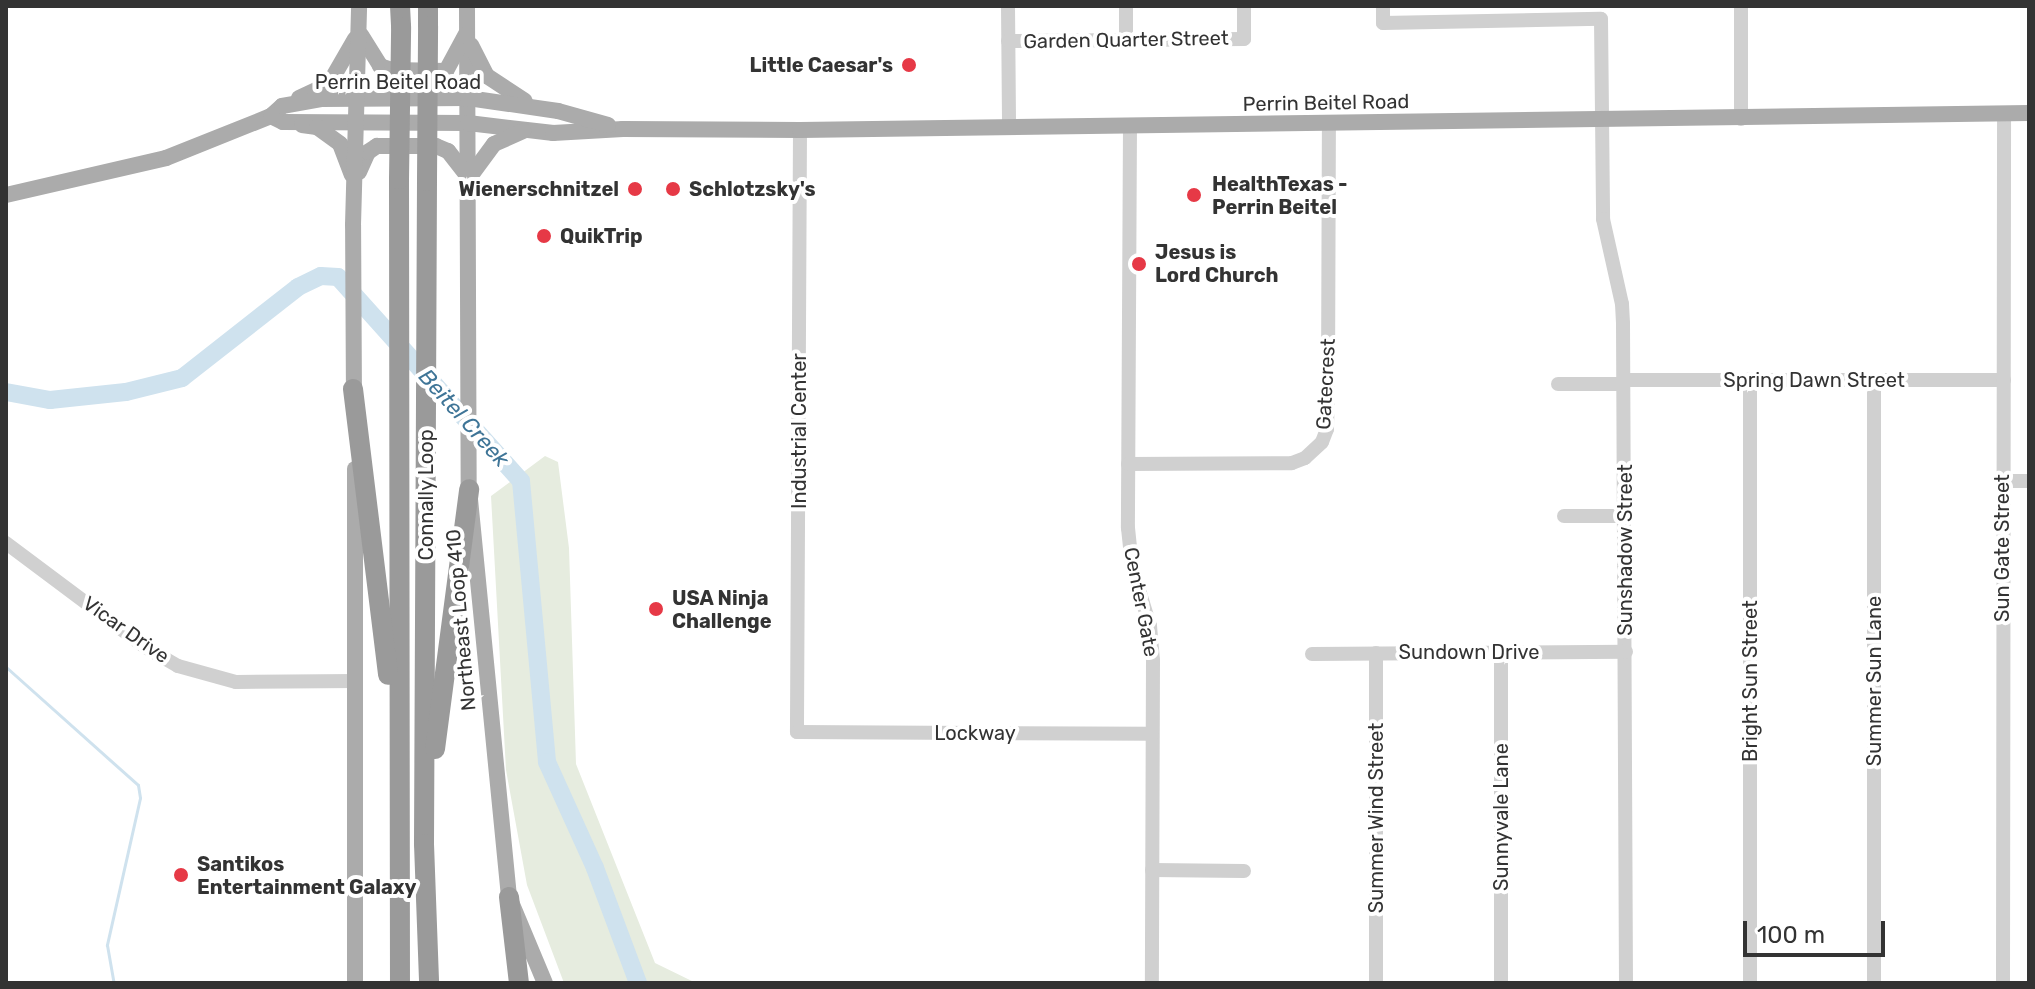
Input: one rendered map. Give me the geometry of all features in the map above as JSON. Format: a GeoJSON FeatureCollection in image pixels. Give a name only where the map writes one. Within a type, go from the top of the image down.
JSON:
{"type":"FeatureCollection","features":[{"type":"Feature","properties":{"kind":"highway","name":"Connally Loop"},"geometry":{"type":"LineString","coordinates":[[400,983],[397,418],[401,13]]}},
{"type":"Feature","properties":{"kind":"highway","name":"Connally Loop"},"geometry":{"type":"LineString","coordinates":[[428,16],[424,844],[429,983]]}},
{"type":"Feature","properties":{"kind":"highway"},"geometry":{"type":"LineString","coordinates":[[353,389],[400,781]]}},
{"type":"Feature","properties":{"kind":"highway"},"geometry":{"type":"LineString","coordinates":[[424,844],[469,489]]}},
{"type":"Feature","properties":{"kind":"highway"},"geometry":{"type":"LineString","coordinates":[[509,897],[519,983]]}},
{"type":"Feature","properties":{"kind":"highway"},"geometry":{"type":"LineString","coordinates":[[394,983],[398,909]]}},
{"type":"Feature","properties":{"kind":"main road"},"geometry":{"type":"LineString","coordinates":[[355,983],[357,804],[353,225],[359,6]]}},
{"type":"Feature","properties":{"kind":"main road","name":"Northeast Loop 410"},"geometry":{"type":"LineString","coordinates":[[467,6],[469,489],[509,897],[545,983]]}},
{"type":"Feature","properties":{"kind":"main road"},"geometry":{"type":"LineString","coordinates":[[359,30],[380,66],[392,70],[447,71],[467,33]]}},
{"type":"Feature","properties":{"kind":"main road"},"geometry":{"type":"LineString","coordinates":[[279,114],[329,84],[343,64],[359,30]]}},
{"type":"Feature","properties":{"kind":"main road"},"geometry":{"type":"LineString","coordinates":[[467,33],[478,64],[487,76],[504,90],[537,108]]}},
{"type":"Feature","properties":{"kind":"main road","name":"Perrin Beitel Road"},"geometry":{"type":"LineString","coordinates":[[6,195],[166,158],[322,99],[468,98],[537,108],[623,129]]}},
{"type":"Feature","properties":{"kind":"main road","name":"Perrin Beitel Road"},"geometry":{"type":"LineString","coordinates":[[279,114],[468,123],[553,133],[623,129],[800,130],[2029,113]]}},
{"type":"Feature","properties":{"kind":"main road"},"geometry":{"type":"LineString","coordinates":[[279,114],[317,127],[340,144],[354,180]]}},
{"type":"Feature","properties":{"kind":"main road"},"geometry":{"type":"LineString","coordinates":[[354,180],[368,152],[383,145],[436,146],[448,151],[469,178],[494,144],[525,130]]}},
{"type":"Feature","properties":{"kind":"street"},"geometry":{"type":"LineString","coordinates":[[1008,6],[1009,126]]}},
{"type":"Feature","properties":{"kind":"street"},"geometry":{"type":"LineString","coordinates":[[1126,6],[1126,40]]}},
{"type":"Feature","properties":{"kind":"street","name":"Garden Quarter Street"},"geometry":{"type":"LineString","coordinates":[[1008,41],[1244,39],[1244,6]]}},
{"type":"Feature","properties":{"kind":"street"},"geometry":{"type":"LineString","coordinates":[[1383,6],[1383,23],[1501,13]]}},
{"type":"Feature","properties":{"kind":"street"},"geometry":{"type":"LineString","coordinates":[[1741,6],[1741,119]]}},
{"type":"Feature","properties":{"kind":"street","name":"Sunshadow Street"},"geometry":{"type":"LineString","coordinates":[[1501,13],[1601,19],[1603,219],[1622,304],[1626,983]]}},
{"type":"Feature","properties":{"kind":"street","name":"Sun Gate Street"},"geometry":{"type":"LineString","coordinates":[[2003,983],[2004,113]]}},
{"type":"Feature","properties":{"kind":"street","name":"Gatecrest"},"geometry":{"type":"LineString","coordinates":[[1128,464],[1292,463],[1305,458],[1322,442],[1327,429],[1328,384],[1329,123]]}},
{"type":"Feature","properties":{"kind":"street","name":"Center Gate"},"geometry":{"type":"LineString","coordinates":[[1130,125],[1130,551],[1150,626],[1153,660],[1152,983]]}},
{"type":"Feature","properties":{"kind":"street","name":"Industrial Center"},"geometry":{"type":"LineString","coordinates":[[797,732],[800,130]]}},
{"type":"Feature","properties":{"kind":"street","name":"Spring Dawn Street"},"geometry":{"type":"LineString","coordinates":[[1558,384],[1750,379],[2004,380]]}},
{"type":"Feature","properties":{"kind":"street","name":"Bright Sun Street"},"geometry":{"type":"LineString","coordinates":[[1750,379],[1750,983]]}},
{"type":"Feature","properties":{"kind":"street","name":"Summer Sun Lane"},"geometry":{"type":"LineString","coordinates":[[1874,380],[1874,983]]}},
{"type":"Feature","properties":{"kind":"street"},"geometry":{"type":"LineString","coordinates":[[2002,481],[2029,481]]}},
{"type":"Feature","properties":{"kind":"street"},"geometry":{"type":"LineString","coordinates":[[1564,516],[1625,516]]}},
{"type":"Feature","properties":{"kind":"street","name":"Vicar Drive"},"geometry":{"type":"LineString","coordinates":[[6,543],[145,647],[178,666],[236,682],[356,681]]}},
{"type":"Feature","properties":{"kind":"street","name":"Sunnyvale Lane"},"geometry":{"type":"LineString","coordinates":[[1501,652],[1501,983]]}},
{"type":"Feature","properties":{"kind":"street","name":"Sundown Drive"},"geometry":{"type":"LineString","coordinates":[[1312,654],[1626,652]]}},
{"type":"Feature","properties":{"kind":"street","name":"Summer Wind Street"},"geometry":{"type":"LineString","coordinates":[[1376,653],[1376,983]]}},
{"type":"Feature","properties":{"kind":"street","name":"Lockway"},"geometry":{"type":"LineString","coordinates":[[797,732],[1152,734]]}},
{"type":"Feature","properties":{"kind":"street"},"geometry":{"type":"LineString","coordinates":[[1152,870],[1244,871]]}},
{"type":"Feature","properties":{"kind":"shaded area"},"geometry":{"type":"Polygon","coordinates":[[[545,456],[558,462],[569,548],[576,764],[655,963],[696,983],[564,983],[527,885],[506,770],[491,496],[545,456]]]}},
{"type":"Feature","properties":{"kind":"waterway","name":"Beitel Creek"},"geometry":{"type":"LineString","coordinates":[[6,392],[50,400],[126,392],[182,378],[298,287],[321,276],[338,277],[521,481],[547,762],[595,868],[638,983]]}},
{"type":"Feature","properties":{"kind":"waterway"},"geometry":{"type":"LineString","coordinates":[[6,667],[138,785],[140,798],[107,945],[114,983]]}},
{"type":"Feature","properties":{"kind":"place","name":"Little Caesar's"},"geometry":{"type":"Point","coordinates":[909,65]}},
{"type":"Feature","properties":{"kind":"place","name":"Wienerschnitzel"},"geometry":{"type":"Point","coordinates":[635,189]}},
{"type":"Feature","properties":{"kind":"place","name":"Schlotzsky's"},"geometry":{"type":"Point","coordinates":[673,189]}},
{"type":"Feature","properties":{"kind":"place","name":"HealthTexas - Perrin Beitel"},"geometry":{"type":"Point","coordinates":[1194,195]}},
{"type":"Feature","properties":{"kind":"place","name":"QuikTrip"},"geometry":{"type":"Point","coordinates":[544,236]}},
{"type":"Feature","properties":{"kind":"place","name":"Jesus is Lord Church"},"geometry":{"type":"Point","coordinates":[1139,264]}},
{"type":"Feature","properties":{"kind":"place","name":"USA Ninja Challenge"},"geometry":{"type":"Point","coordinates":[656,609]}},
{"type":"Feature","properties":{"kind":"place","name":"Santikos Entertainment Galaxy"},"geometry":{"type":"Point","coordinates":[181,875]}}]}
